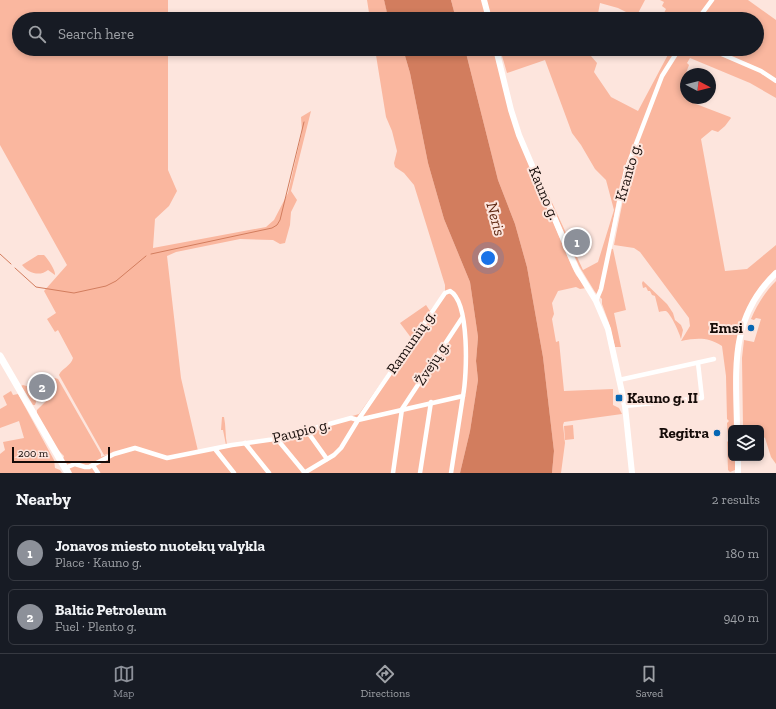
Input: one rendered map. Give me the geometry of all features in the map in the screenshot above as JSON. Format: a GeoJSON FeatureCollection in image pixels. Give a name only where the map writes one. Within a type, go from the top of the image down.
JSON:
{"type":"FeatureCollection","features":[{"type":"Feature","properties":{"kind":"highway"},"geometry":{"type":"LineString","coordinates":[[0,356],[67,470]]}},
{"type":"Feature","properties":{"kind":"main road"},"geometry":{"type":"LineString","coordinates":[[484,0],[487,12]]}},
{"type":"Feature","properties":{"kind":"main road","name":"Kauno g."},"geometry":{"type":"LineString","coordinates":[[498,56],[511,110],[519,135],[574,263],[596,301],[608,330],[625,406],[632,473]]}},
{"type":"Feature","properties":{"kind":"main road"},"geometry":{"type":"LineString","coordinates":[[737,425],[736,364],[740,332],[754,300],[762,288],[776,273]]}},
{"type":"Feature","properties":{"kind":"main road"},"geometry":{"type":"LineString","coordinates":[[738,461],[738,473]]}},
{"type":"Feature","properties":{"kind":"street"},"geometry":{"type":"LineString","coordinates":[[703,12],[712,0]]}},
{"type":"Feature","properties":{"kind":"street","name":"Kranto g."},"geometry":{"type":"LineString","coordinates":[[596,301],[601,289],[626,170],[662,76],[675,56]]}},
{"type":"Feature","properties":{"kind":"street"},"geometry":{"type":"LineString","coordinates":[[726,56],[761,71],[776,81]]}},
{"type":"Feature","properties":{"kind":"street","name":"Ramunių g."},"geometry":{"type":"LineString","coordinates":[[358,420],[445,293],[450,292],[454,294],[462,318]]}},
{"type":"Feature","properties":{"kind":"street"},"geometry":{"type":"LineString","coordinates":[[451,473],[467,369],[462,318]]}},
{"type":"Feature","properties":{"kind":"street","name":"Žvejų g."},"geometry":{"type":"LineString","coordinates":[[402,409],[462,318]]}},
{"type":"Feature","properties":{"kind":"street"},"geometry":{"type":"LineString","coordinates":[[619,380],[714,359]]}},
{"type":"Feature","properties":{"kind":"street"},"geometry":{"type":"LineString","coordinates":[[625,406],[702,398],[698,363]]}},
{"type":"Feature","properties":{"kind":"street","name":"Paupio g."},"geometry":{"type":"LineString","coordinates":[[67,470],[75,464],[83,467],[89,467],[114,454],[135,448],[167,458],[245,443],[277,439],[351,418],[358,420],[431,402],[463,396]]}},
{"type":"Feature","properties":{"kind":"street"},"geometry":{"type":"LineString","coordinates":[[420,473],[431,402]]}},
{"type":"Feature","properties":{"kind":"street"},"geometry":{"type":"LineString","coordinates":[[393,473],[402,409]]}},
{"type":"Feature","properties":{"kind":"street"},"geometry":{"type":"LineString","coordinates":[[277,439],[305,473],[334,455],[341,448],[358,420]]}},
{"type":"Feature","properties":{"kind":"street"},"geometry":{"type":"LineString","coordinates":[[307,431],[327,459]]}},
{"type":"Feature","properties":{"kind":"street"},"geometry":{"type":"LineString","coordinates":[[245,443],[269,473]]}},
{"type":"Feature","properties":{"kind":"street"},"geometry":{"type":"LineString","coordinates":[[215,449],[234,473]]}},
{"type":"Feature","properties":{"kind":"street"},"geometry":{"type":"LineString","coordinates":[[94,467],[98,473]]}},
{"type":"Feature","properties":{"kind":"shaded area"},"geometry":{"type":"Polygon","coordinates":[[[0,0],[168,0],[168,12],[12,12],[12,56],[168,56],[168,170],[177,191],[169,206],[155,219],[153,248],[266,227],[274,220],[288,193],[302,132],[301,117],[311,111],[291,191],[297,200],[291,212],[290,225],[285,243],[280,244],[273,240],[240,239],[176,252],[167,256],[181,378],[198,451],[226,445],[223,430],[221,430],[222,417],[224,417],[225,420],[227,445],[265,439],[312,428],[359,414],[412,339],[400,323],[426,305],[430,311],[445,291],[445,285],[414,185],[404,173],[395,167],[394,163],[397,151],[392,131],[386,117],[376,56],[405,56],[410,73],[428,163],[444,219],[470,282],[478,337],[476,361],[478,380],[470,431],[460,473],[72,473],[69,464],[67,465],[63,459],[64,456],[57,449],[37,414],[37,410],[47,400],[55,378],[58,379],[101,454],[101,457],[114,452],[104,455],[59,375],[73,358],[58,330],[55,332],[47,319],[56,313],[44,291],[67,265],[0,145],[0,0]]]}},
{"type":"Feature","properties":{"kind":"shaded area"},"geometry":{"type":"Polygon","coordinates":[[[367,0],[384,0],[387,12],[369,12],[367,0]]]}},
{"type":"Feature","properties":{"kind":"shaded area"},"geometry":{"type":"Polygon","coordinates":[[[451,0],[645,0],[639,12],[626,12],[600,3],[598,12],[454,12],[451,0]]]}},
{"type":"Feature","properties":{"kind":"shaded area"},"geometry":{"type":"Polygon","coordinates":[[[660,0],[748,0],[776,20],[776,98],[750,83],[690,58],[687,63],[689,65],[688,68],[680,68],[680,104],[696,104],[731,118],[718,132],[712,130],[701,139],[725,271],[747,269],[776,245],[776,270],[773,272],[742,321],[737,340],[734,363],[735,425],[728,425],[728,441],[727,423],[729,421],[727,419],[726,376],[722,346],[712,341],[702,339],[681,341],[690,326],[689,318],[640,252],[634,248],[614,245],[627,180],[621,179],[608,248],[613,249],[626,310],[614,313],[621,347],[615,347],[609,323],[602,304],[602,299],[595,292],[579,266],[535,168],[538,167],[537,170],[583,270],[598,262],[614,210],[606,180],[595,169],[572,133],[545,60],[507,73],[502,56],[591,56],[597,63],[594,72],[611,97],[638,111],[667,56],[764,56],[764,12],[664,12],[666,9],[662,6],[664,2],[660,0]]]}},
{"type":"Feature","properties":{"kind":"shaded area"},"geometry":{"type":"Polygon","coordinates":[[[467,56],[495,56],[517,135],[572,267],[586,288],[580,289],[576,287],[558,291],[552,303],[554,314],[552,319],[556,342],[559,341],[564,391],[613,389],[613,405],[619,408],[622,414],[564,422],[565,443],[561,473],[552,473],[554,451],[543,357],[527,267],[515,224],[498,180],[467,56]]]}},
{"type":"Feature","properties":{"kind":"shaded area"},"geometry":{"type":"Polygon","coordinates":[[[38,255],[44,255],[46,257],[53,268],[55,275],[48,270],[38,274],[34,273],[27,270],[22,265],[38,255]]]}},
{"type":"Feature","properties":{"kind":"shaded area"},"geometry":{"type":"Polygon","coordinates":[[[643,281],[667,304],[673,313],[675,320],[681,325],[683,330],[681,339],[675,324],[668,313],[666,311],[659,312],[655,296],[648,291],[646,287],[643,288],[643,281]]]}},
{"type":"Feature","properties":{"kind":"shaded area"},"geometry":{"type":"Polygon","coordinates":[[[776,281],[776,464],[771,457],[764,437],[764,425],[743,425],[742,358],[744,340],[754,342],[761,319],[751,319],[768,290],[776,281]]]}},
{"type":"Feature","properties":{"kind":"shaded area"},"geometry":{"type":"Polygon","coordinates":[[[23,385],[30,387],[37,399],[35,405],[33,405],[21,386],[23,385]]]}},
{"type":"Feature","properties":{"kind":"shaded area"},"geometry":{"type":"Polygon","coordinates":[[[11,391],[13,395],[18,394],[54,460],[55,468],[60,470],[62,473],[0,473],[0,454],[5,450],[3,442],[24,438],[19,421],[0,428],[0,409],[7,405],[3,396],[11,391]]]}},
{"type":"Feature","properties":{"kind":"shaded area"},"geometry":{"type":"Polygon","coordinates":[[[573,425],[574,439],[565,440],[564,426],[573,425]]]}},
{"type":"Feature","properties":{"kind":"shaded area"},"geometry":{"type":"Polygon","coordinates":[[[728,441],[728,461],[736,461],[735,470],[730,472],[728,470],[727,442],[728,441]]]}},
{"type":"Feature","properties":{"kind":"water"},"geometry":{"type":"Polygon","coordinates":[[[384,0],[451,0],[454,12],[387,12],[384,0]]]}},
{"type":"Feature","properties":{"kind":"water","name":"Neris"},"geometry":{"type":"Polygon","coordinates":[[[405,56],[467,56],[498,180],[515,224],[527,267],[543,357],[554,451],[552,473],[460,473],[470,431],[478,380],[476,361],[478,337],[470,282],[444,219],[428,163],[410,73],[405,56]]]}},
{"type":"Feature","properties":{"kind":"waterway"},"geometry":{"type":"LineString","coordinates":[[151,254],[272,228],[277,225],[280,220],[304,122]]}},
{"type":"Feature","properties":{"kind":"waterway"},"geometry":{"type":"LineString","coordinates":[[0,254],[11,264]]}},
{"type":"Feature","properties":{"kind":"waterway"},"geometry":{"type":"LineString","coordinates":[[15,268],[36,287],[74,293],[106,286],[116,281],[146,256]]}},
{"type":"Feature","properties":{"kind":"place","name":"Jonavos miesto nuotekų valykla"},"geometry":{"type":"Point","coordinates":[577,242]}},
{"type":"Feature","properties":{"kind":"place","name":"Emsi"},"geometry":{"type":"Point","coordinates":[751,328]}},
{"type":"Feature","properties":{"kind":"place","name":"Baltic Petroleum"},"geometry":{"type":"Point","coordinates":[42,387]}},
{"type":"Feature","properties":{"kind":"place","name":"Kauno g. II"},"geometry":{"type":"Point","coordinates":[619,398]}},
{"type":"Feature","properties":{"kind":"place","name":"Regitra"},"geometry":{"type":"Point","coordinates":[717,433]}}]}
